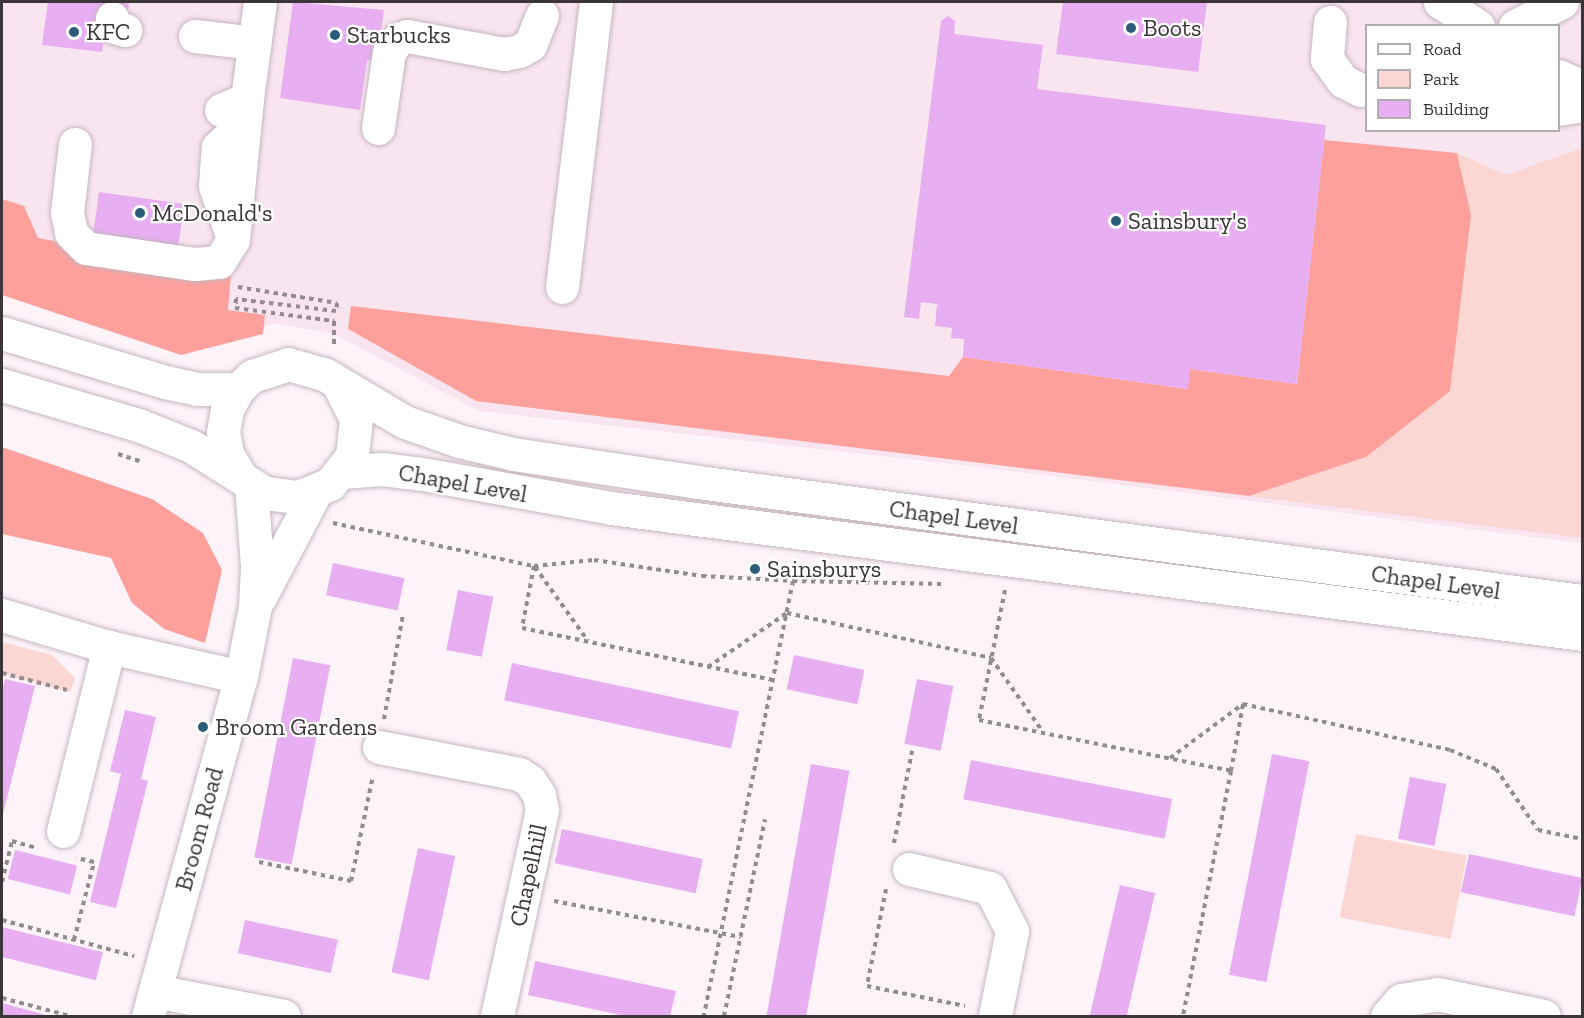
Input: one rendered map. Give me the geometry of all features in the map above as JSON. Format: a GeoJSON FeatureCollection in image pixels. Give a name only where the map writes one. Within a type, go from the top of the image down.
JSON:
{"type":"FeatureCollection","features":[{"type":"Feature","properties":{"kind":"main road"},"geometry":{"type":"LineString","coordinates":[[75,144],[67,212],[71,233],[86,248],[207,264],[219,262],[233,240],[237,111],[255,43],[260,2]]}},
{"type":"Feature","properties":{"kind":"main road"},"geometry":{"type":"LineString","coordinates":[[562,287],[596,2]]}},
{"type":"Feature","properties":{"kind":"main road"},"geometry":{"type":"LineString","coordinates":[[1431,2],[1438,24]]}},
{"type":"Feature","properties":{"kind":"main road"},"geometry":{"type":"LineString","coordinates":[[1440,2],[1475,24]]}},
{"type":"Feature","properties":{"kind":"main road"},"geometry":{"type":"LineString","coordinates":[[1519,24],[1564,2]]}},
{"type":"Feature","properties":{"kind":"main road"},"geometry":{"type":"LineString","coordinates":[[1548,24],[1564,2]]}},
{"type":"Feature","properties":{"kind":"main road"},"geometry":{"type":"LineString","coordinates":[[378,128],[389,52],[398,39],[407,36],[504,54],[519,51],[530,45],[542,15]]}},
{"type":"Feature","properties":{"kind":"main road"},"geometry":{"type":"LineString","coordinates":[[1330,22],[1327,59],[1343,81],[1365,90]]}},
{"type":"Feature","properties":{"kind":"main road"},"geometry":{"type":"LineString","coordinates":[[195,36],[255,43]]}},
{"type":"Feature","properties":{"kind":"main road"},"geometry":{"type":"LineString","coordinates":[[1560,77],[1582,86]]}},
{"type":"Feature","properties":{"kind":"main road"},"geometry":{"type":"LineString","coordinates":[[1560,109],[1582,105]]}},
{"type":"Feature","properties":{"kind":"main road"},"geometry":{"type":"LineString","coordinates":[[2,333],[165,382],[197,389],[238,389],[227,409],[223,432],[227,454],[245,480]]}},
{"type":"Feature","properties":{"kind":"main road","name":"Chapel Level"},"geometry":{"type":"LineString","coordinates":[[238,389],[252,376],[288,364],[317,370],[339,386],[405,422],[459,441],[513,454],[721,486],[1582,601]]}},
{"type":"Feature","properties":{"kind":"main road"},"geometry":{"type":"LineString","coordinates":[[2,385],[141,426],[191,446],[245,480],[280,497],[319,507],[342,472],[356,438],[350,401],[339,386]]}},
{"type":"Feature","properties":{"kind":"main road","name":"Chapel Level"},"geometry":{"type":"LineString","coordinates":[[342,472],[382,469],[417,473],[611,508],[1582,634]]}},
{"type":"Feature","properties":{"kind":"main road","name":"Broom Road"},"geometry":{"type":"LineString","coordinates":[[155,991],[241,677],[255,607],[257,566],[245,480]]}},
{"type":"Feature","properties":{"kind":"main road","name":"Broom Road"},"geometry":{"type":"LineString","coordinates":[[255,607],[319,507]]}},
{"type":"Feature","properties":{"kind":"main road"},"geometry":{"type":"LineString","coordinates":[[2,615],[109,647],[241,677]]}},
{"type":"Feature","properties":{"kind":"main road"},"geometry":{"type":"LineString","coordinates":[[59,845],[109,647]]}},
{"type":"Feature","properties":{"kind":"main road","name":"Chapelhill"},"geometry":{"type":"LineString","coordinates":[[379,747],[519,774],[530,781],[539,795],[542,810],[497,1017]]}},
{"type":"Feature","properties":{"kind":"main road"},"geometry":{"type":"LineString","coordinates":[[896,870],[990,888],[1012,931],[995,1015]]}},
{"type":"Feature","properties":{"kind":"main road"},"geometry":{"type":"LineString","coordinates":[[155,991],[284,1017]]}},
{"type":"Feature","properties":{"kind":"main road"},"geometry":{"type":"LineString","coordinates":[[1388,1017],[1401,1000],[1437,994],[1544,1017]]}},
{"type":"Feature","properties":{"kind":"path"},"geometry":{"type":"LineString","coordinates":[[239,282],[238,288],[337,303],[336,311],[236,299],[234,308],[334,321],[334,344],[326,341]]}},
{"type":"Feature","properties":{"kind":"path"},"geometry":{"type":"LineString","coordinates":[[106,450],[149,465]]}},
{"type":"Feature","properties":{"kind":"path"},"geometry":{"type":"LineString","coordinates":[[319,507],[534,566],[594,560],[702,576],[794,581],[947,584]]}},
{"type":"Feature","properties":{"kind":"path"},"geometry":{"type":"LineString","coordinates":[[534,566],[522,628],[772,680]]}},
{"type":"Feature","properties":{"kind":"path"},"geometry":{"type":"LineString","coordinates":[[534,566],[588,642]]}},
{"type":"Feature","properties":{"kind":"path"},"geometry":{"type":"LineString","coordinates":[[704,1017],[794,581]]}},
{"type":"Feature","properties":{"kind":"path"},"geometry":{"type":"LineString","coordinates":[[994,585],[1006,586],[979,720],[1231,771]]}},
{"type":"Feature","properties":{"kind":"path"},"geometry":{"type":"LineString","coordinates":[[708,667],[786,613],[991,658],[1044,733]]}},
{"type":"Feature","properties":{"kind":"path"},"geometry":{"type":"LineString","coordinates":[[259,862],[351,881],[379,747],[403,614]]}},
{"type":"Feature","properties":{"kind":"path"},"geometry":{"type":"LineString","coordinates":[[2,673],[97,697]]}},
{"type":"Feature","properties":{"kind":"path"},"geometry":{"type":"LineString","coordinates":[[1170,758],[1243,704],[1450,750],[1496,769],[1538,830],[1582,839]]}},
{"type":"Feature","properties":{"kind":"path"},"geometry":{"type":"LineString","coordinates":[[1183,1017],[1243,704]]}},
{"type":"Feature","properties":{"kind":"path"},"geometry":{"type":"LineString","coordinates":[[912,751],[896,870],[867,986],[995,1015]]}},
{"type":"Feature","properties":{"kind":"path"},"geometry":{"type":"LineString","coordinates":[[724,1017],[765,819]]}},
{"type":"Feature","properties":{"kind":"path"},"geometry":{"type":"LineString","coordinates":[[2,882],[12,842],[59,845],[94,862],[74,940]]}},
{"type":"Feature","properties":{"kind":"path"},"geometry":{"type":"LineString","coordinates":[[524,895],[741,937]]}},
{"type":"Feature","properties":{"kind":"path"},"geometry":{"type":"LineString","coordinates":[[2,920],[74,940],[155,991]]}},
{"type":"Feature","properties":{"kind":"path"},"geometry":{"type":"LineString","coordinates":[[2,998],[70,1017]]}},
{"type":"Feature","properties":{"kind":"shaded area"},"geometry":{"type":"Polygon","coordinates":[[[2,2],[1582,2],[1582,543],[989,468],[479,411],[336,335],[275,323],[187,354],[2,285],[2,2]]]}},
{"type":"Feature","properties":{"kind":"shaded area"},"geometry":{"type":"Polygon","coordinates":[[[1324,140],[1457,153],[1471,215],[1450,391],[1366,457],[1249,496],[476,401],[348,329],[351,306],[949,376],[963,357],[1187,389],[1190,369],[1297,384],[1324,140]]]}},
{"type":"Feature","properties":{"kind":"shaded area"},"geometry":{"type":"Polygon","coordinates":[[[2,199],[24,206],[38,238],[231,274],[228,310],[265,315],[263,334],[181,355],[2,295],[2,199]]]}},
{"type":"Feature","properties":{"kind":"shaded area"},"geometry":{"type":"Polygon","coordinates":[[[2,447],[152,499],[203,533],[222,570],[205,643],[164,629],[132,603],[111,558],[2,534],[2,447]]]}},
{"type":"Feature","properties":{"kind":"green space"},"geometry":{"type":"Polygon","coordinates":[[[1582,148],[1582,538],[1249,496],[1366,457],[1471,215],[1457,153],[1506,175],[1582,148]]]}},
{"type":"Feature","properties":{"kind":"green space"},"geometry":{"type":"Polygon","coordinates":[[[2,642],[52,655],[75,678],[70,692],[2,674],[2,642]]]}},
{"type":"Feature","properties":{"kind":"green space"},"geometry":{"type":"Polygon","coordinates":[[[1356,834],[1467,856],[1451,939],[1340,917],[1356,834]]]}},
{"type":"Feature","properties":{"kind":"building","name":"KFC"},"geometry":{"type":"Polygon","coordinates":[[[48,2],[129,2],[127,20],[106,17],[102,52],[42,45],[48,2]]]}},
{"type":"Feature","properties":{"kind":"building","name":"Starbucks"},"geometry":{"type":"Polygon","coordinates":[[[293,2],[384,10],[377,61],[367,60],[360,110],[280,98],[293,2]]]}},
{"type":"Feature","properties":{"kind":"building","name":"Boots"},"geometry":{"type":"Polygon","coordinates":[[[1063,2],[1207,2],[1198,72],[1056,54],[1063,2]]]}},
{"type":"Feature","properties":{"kind":"building","name":"Sainsbury's"},"geometry":{"type":"Polygon","coordinates":[[[948,16],[955,21],[954,34],[1043,45],[1037,89],[1326,125],[1297,384],[1190,369],[1188,389],[963,357],[964,339],[951,338],[952,328],[935,326],[937,304],[921,302],[919,319],[904,317],[941,21],[948,16]]]}},
{"type":"Feature","properties":{"kind":"building","name":"McDonald's"},"geometry":{"type":"Polygon","coordinates":[[[99,192],[184,204],[177,252],[92,241],[99,192]]]}},
{"type":"Feature","properties":{"kind":"building"},"geometry":{"type":"Polygon","coordinates":[[[333,563],[404,578],[398,610],[326,595],[333,563]]]}},
{"type":"Feature","properties":{"kind":"building"},"geometry":{"type":"Polygon","coordinates":[[[458,590],[493,597],[482,657],[446,650],[458,590]]]}},
{"type":"Feature","properties":{"kind":"building"},"geometry":{"type":"Polygon","coordinates":[[[794,655],[864,670],[857,704],[787,689],[794,655]]]}},
{"type":"Feature","properties":{"kind":"building"},"geometry":{"type":"Polygon","coordinates":[[[293,658],[330,665],[292,865],[254,857],[293,658]]]}},
{"type":"Feature","properties":{"kind":"building"},"geometry":{"type":"Polygon","coordinates":[[[512,663],[739,711],[731,748],[504,700],[512,663]]]}},
{"type":"Feature","properties":{"kind":"building"},"geometry":{"type":"Polygon","coordinates":[[[5,679],[35,686],[2,818],[2,692],[5,679]]]}},
{"type":"Feature","properties":{"kind":"building"},"geometry":{"type":"Polygon","coordinates":[[[917,679],[953,686],[941,751],[904,744],[917,679]]]}},
{"type":"Feature","properties":{"kind":"building"},"geometry":{"type":"Polygon","coordinates":[[[125,710],[156,717],[141,779],[148,781],[116,908],[90,902],[121,774],[110,771],[125,710]]]}},
{"type":"Feature","properties":{"kind":"building"},"geometry":{"type":"Polygon","coordinates":[[[1272,754],[1309,761],[1266,982],[1229,975],[1272,754]]]}},
{"type":"Feature","properties":{"kind":"building"},"geometry":{"type":"Polygon","coordinates":[[[971,760],[1172,799],[1165,838],[963,799],[971,760]]]}},
{"type":"Feature","properties":{"kind":"building"},"geometry":{"type":"Polygon","coordinates":[[[811,764],[849,771],[806,1016],[767,1016],[811,764]]]}},
{"type":"Feature","properties":{"kind":"building"},"geometry":{"type":"Polygon","coordinates":[[[1410,777],[1446,784],[1434,846],[1398,839],[1410,777]]]}},
{"type":"Feature","properties":{"kind":"building"},"geometry":{"type":"Polygon","coordinates":[[[562,829],[703,859],[696,893],[555,863],[562,829]]]}},
{"type":"Feature","properties":{"kind":"building"},"geometry":{"type":"Polygon","coordinates":[[[418,848],[455,856],[429,980],[392,972],[418,848]]]}},
{"type":"Feature","properties":{"kind":"building"},"geometry":{"type":"Polygon","coordinates":[[[15,850],[77,865],[70,895],[8,879],[15,850]]]}},
{"type":"Feature","properties":{"kind":"building"},"geometry":{"type":"Polygon","coordinates":[[[1469,854],[1582,878],[1574,916],[1461,892],[1469,854]]]}},
{"type":"Feature","properties":{"kind":"building"},"geometry":{"type":"Polygon","coordinates":[[[1120,885],[1155,893],[1127,1016],[1090,1016],[1120,885]]]}},
{"type":"Feature","properties":{"kind":"building"},"geometry":{"type":"Polygon","coordinates":[[[245,920],[338,940],[331,973],[238,953],[245,920]]]}},
{"type":"Feature","properties":{"kind":"building"},"geometry":{"type":"Polygon","coordinates":[[[2,927],[103,952],[96,980],[2,957],[2,927]]]}},
{"type":"Feature","properties":{"kind":"building"},"geometry":{"type":"Polygon","coordinates":[[[535,961],[676,991],[670,1016],[625,1016],[528,995],[535,961]]]}},
{"type":"Feature","properties":{"kind":"building"},"geometry":{"type":"Polygon","coordinates":[[[2,1003],[49,1016],[2,1016],[2,1003]]]}},
{"type":"Feature","properties":{"kind":"place","name":"Boots"},"geometry":{"type":"Point","coordinates":[1131,28]}},
{"type":"Feature","properties":{"kind":"place","name":"KFC"},"geometry":{"type":"Point","coordinates":[74,32]}},
{"type":"Feature","properties":{"kind":"place","name":"Starbucks"},"geometry":{"type":"Point","coordinates":[335,35]}},
{"type":"Feature","properties":{"kind":"place","name":"McDonald's"},"geometry":{"type":"Point","coordinates":[140,213]}},
{"type":"Feature","properties":{"kind":"place","name":"Sainsbury's"},"geometry":{"type":"Point","coordinates":[1116,221]}},
{"type":"Feature","properties":{"kind":"place","name":"Sainsburys"},"geometry":{"type":"Point","coordinates":[755,569]}},
{"type":"Feature","properties":{"kind":"place","name":"Broom Gardens"},"geometry":{"type":"Point","coordinates":[203,727]}}]}
